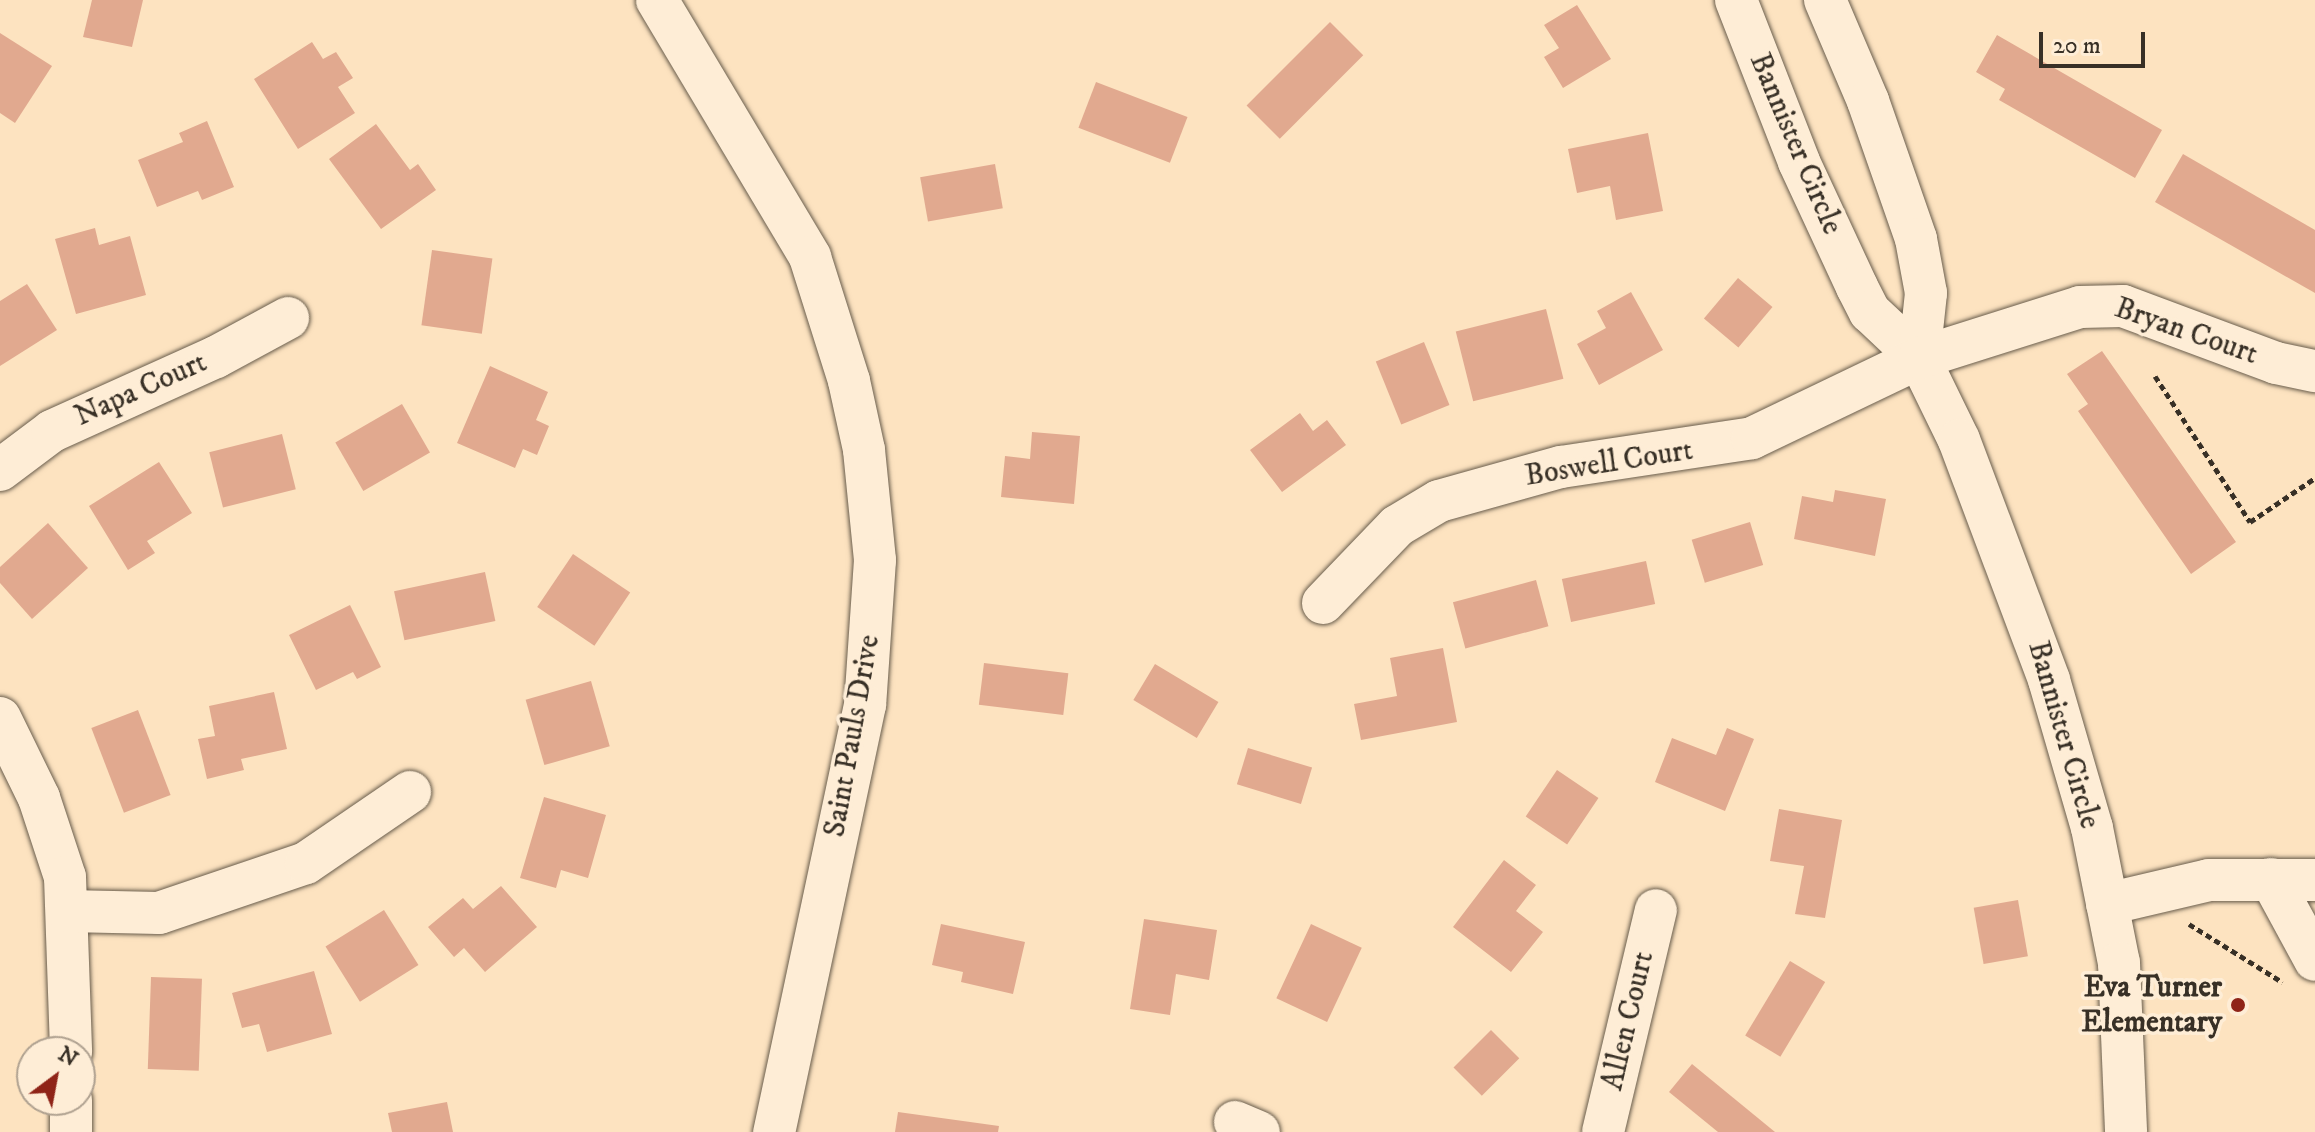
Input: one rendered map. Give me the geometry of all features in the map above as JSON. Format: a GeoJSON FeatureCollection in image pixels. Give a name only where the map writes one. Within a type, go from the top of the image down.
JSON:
{"type":"FeatureCollection","features":[{"type":"Feature","properties":{"kind":"street","name":"Saint Pauls Drive"},"geometry":{"type":"LineString","coordinates":[[657,0],[810,257],[849,381],[872,528],[875,575],[865,705],[774,1132]]}},
{"type":"Feature","properties":{"kind":"street","name":"Bannister Circle"},"geometry":{"type":"LineString","coordinates":[[1736,0],[1799,162],[1863,300],[1889,334],[1919,358],[1959,440],[2049,680],[2092,828],[2119,963],[2126,1132]]}},
{"type":"Feature","properties":{"kind":"street"},"geometry":{"type":"LineString","coordinates":[[1825,0],[1868,101],[1916,239],[1926,293],[1919,358]]}},
{"type":"Feature","properties":{"kind":"street","name":"Bryan Court"},"geometry":{"type":"LineString","coordinates":[[1919,358],[2101,304],[2123,306],[2276,363],[2315,371]]}},
{"type":"Feature","properties":{"kind":"street","name":"Napa Court"},"geometry":{"type":"LineString","coordinates":[[0,470],[52,431],[216,357],[288,318]]}},
{"type":"Feature","properties":{"kind":"street","name":"Boswell Court"},"geometry":{"type":"LineString","coordinates":[[1323,603],[1397,526],[1439,501],[1561,467],[1752,438],[1919,358]]}},
{"type":"Feature","properties":{"kind":"street"},"geometry":{"type":"LineString","coordinates":[[0,718],[39,798],[65,877],[71,1036]]}},
{"type":"Feature","properties":{"kind":"street"},"geometry":{"type":"LineString","coordinates":[[67,911],[159,913],[306,863],[410,792]]}},
{"type":"Feature","properties":{"kind":"street"},"geometry":{"type":"LineString","coordinates":[[2271,879],[2305,975]]}},
{"type":"Feature","properties":{"kind":"street"},"geometry":{"type":"LineString","coordinates":[[2107,904],[2209,880],[2315,880]]}},
{"type":"Feature","properties":{"kind":"street","name":"Allen Court"},"geometry":{"type":"LineString","coordinates":[[1603,1132],[1656,910]]}},
{"type":"Feature","properties":{"kind":"path"},"geometry":{"type":"LineString","coordinates":[[2155,376],[2250,522],[2315,478]]}},
{"type":"Feature","properties":{"kind":"path"},"geometry":{"type":"LineString","coordinates":[[2178,917],[2305,975]]}},
{"type":"Feature","properties":{"kind":"building"},"geometry":{"type":"Polygon","coordinates":[[[92,0],[143,0],[132,47],[83,37],[92,0]]]}},
{"type":"Feature","properties":{"kind":"building"},"geometry":{"type":"Polygon","coordinates":[[[1577,5],[1611,59],[1563,88],[1544,57],[1559,48],[1544,25],[1577,5]]]}},
{"type":"Feature","properties":{"kind":"building"},"geometry":{"type":"Polygon","coordinates":[[[1330,22],[1363,55],[1280,139],[1247,105],[1330,22]]]}},
{"type":"Feature","properties":{"kind":"building"},"geometry":{"type":"Polygon","coordinates":[[[0,33],[52,66],[15,123],[0,113],[0,33]]]}},
{"type":"Feature","properties":{"kind":"building"},"geometry":{"type":"Polygon","coordinates":[[[1997,35],[2162,130],[2135,178],[1999,100],[2005,89],[1976,72],[1997,35]]]}},
{"type":"Feature","properties":{"kind":"building"},"geometry":{"type":"Polygon","coordinates":[[[312,42],[323,59],[336,52],[353,78],[338,87],[355,113],[298,149],[254,79],[312,42]]]}},
{"type":"Feature","properties":{"kind":"building"},"geometry":{"type":"Polygon","coordinates":[[[1096,82],[1187,117],[1170,163],[1078,128],[1096,82]]]}},
{"type":"Feature","properties":{"kind":"building"},"geometry":{"type":"Polygon","coordinates":[[[207,121],[234,187],[202,200],[198,191],[157,207],[138,160],[183,142],[179,133],[207,121]]]}},
{"type":"Feature","properties":{"kind":"building"},"geometry":{"type":"Polygon","coordinates":[[[376,124],[410,170],[418,164],[436,190],[381,229],[329,159],[376,124]]]}},
{"type":"Feature","properties":{"kind":"building"},"geometry":{"type":"Polygon","coordinates":[[[1648,133],[1663,211],[1616,220],[1610,186],[1577,193],[1568,149],[1648,133]]]}},
{"type":"Feature","properties":{"kind":"building"},"geometry":{"type":"Polygon","coordinates":[[[2183,154],[2315,230],[2315,293],[2155,202],[2183,154]]]}},
{"type":"Feature","properties":{"kind":"building"},"geometry":{"type":"Polygon","coordinates":[[[995,164],[1003,208],[928,222],[920,177],[995,164]]]}},
{"type":"Feature","properties":{"kind":"building"},"geometry":{"type":"Polygon","coordinates":[[[95,228],[99,245],[130,236],[146,295],[76,314],[55,239],[95,228]]]}},
{"type":"Feature","properties":{"kind":"building"},"geometry":{"type":"Polygon","coordinates":[[[432,250],[492,258],[482,334],[421,325],[432,250]]]}},
{"type":"Feature","properties":{"kind":"building"},"geometry":{"type":"Polygon","coordinates":[[[1738,278],[1772,307],[1738,348],[1704,319],[1738,278]]]}},
{"type":"Feature","properties":{"kind":"building"},"geometry":{"type":"Polygon","coordinates":[[[27,284],[57,330],[0,366],[0,301],[27,284]]]}},
{"type":"Feature","properties":{"kind":"building"},"geometry":{"type":"Polygon","coordinates":[[[1631,292],[1663,350],[1599,385],[1577,344],[1606,328],[1597,311],[1631,292]]]}},
{"type":"Feature","properties":{"kind":"building"},"geometry":{"type":"Polygon","coordinates":[[[1546,309],[1563,379],[1473,401],[1456,331],[1546,309]]]}},
{"type":"Feature","properties":{"kind":"building"},"geometry":{"type":"Polygon","coordinates":[[[1424,342],[1449,405],[1401,425],[1376,361],[1424,342]]]}},
{"type":"Feature","properties":{"kind":"building"},"geometry":{"type":"Polygon","coordinates":[[[2102,351],[2236,542],[2191,574],[2078,411],[2088,404],[2067,374],[2102,351]]]}},
{"type":"Feature","properties":{"kind":"building"},"geometry":{"type":"Polygon","coordinates":[[[490,366],[548,392],[536,420],[549,426],[537,455],[523,449],[515,468],[457,443],[490,366]]]}},
{"type":"Feature","properties":{"kind":"building"},"geometry":{"type":"Polygon","coordinates":[[[402,404],[430,452],[363,491],[335,442],[402,404]]]}},
{"type":"Feature","properties":{"kind":"building"},"geometry":{"type":"Polygon","coordinates":[[[1300,413],[1313,431],[1327,420],[1346,445],[1282,492],[1250,450],[1300,413]]]}},
{"type":"Feature","properties":{"kind":"building"},"geometry":{"type":"Polygon","coordinates":[[[1032,432],[1080,436],[1074,504],[1001,497],[1005,456],[1030,459],[1032,432]]]}},
{"type":"Feature","properties":{"kind":"building"},"geometry":{"type":"Polygon","coordinates":[[[282,434],[296,489],[223,507],[209,452],[282,434]]]}},
{"type":"Feature","properties":{"kind":"building"},"geometry":{"type":"Polygon","coordinates":[[[159,462],[192,513],[147,541],[155,553],[128,570],[89,506],[159,462]]]}},
{"type":"Feature","properties":{"kind":"building"},"geometry":{"type":"Polygon","coordinates":[[[1835,490],[1886,499],[1875,556],[1794,539],[1802,496],[1833,502],[1835,490]]]}},
{"type":"Feature","properties":{"kind":"building"},"geometry":{"type":"Polygon","coordinates":[[[1750,522],[1763,565],[1705,583],[1692,540],[1750,522]]]}},
{"type":"Feature","properties":{"kind":"building"},"geometry":{"type":"Polygon","coordinates":[[[48,523],[88,568],[32,619],[0,583],[0,567],[48,523]]]}},
{"type":"Feature","properties":{"kind":"building"},"geometry":{"type":"Polygon","coordinates":[[[573,554],[630,593],[594,646],[537,607],[573,554]]]}},
{"type":"Feature","properties":{"kind":"building"},"geometry":{"type":"Polygon","coordinates":[[[1646,561],[1655,604],[1571,622],[1562,579],[1646,561]]]}},
{"type":"Feature","properties":{"kind":"building"},"geometry":{"type":"Polygon","coordinates":[[[485,572],[495,621],[404,640],[394,591],[485,572]]]}},
{"type":"Feature","properties":{"kind":"building"},"geometry":{"type":"Polygon","coordinates":[[[1536,580],[1548,626],[1465,649],[1453,602],[1536,580]]]}},
{"type":"Feature","properties":{"kind":"building"},"geometry":{"type":"Polygon","coordinates":[[[350,605],[381,667],[357,679],[353,672],[316,690],[289,635],[350,605]]]}},
{"type":"Feature","properties":{"kind":"building"},"geometry":{"type":"Polygon","coordinates":[[[1443,648],[1457,722],[1361,740],[1354,704],[1397,696],[1390,658],[1443,648]]]}},
{"type":"Feature","properties":{"kind":"building"},"geometry":{"type":"Polygon","coordinates":[[[984,663],[1068,673],[1063,715],[979,705],[984,663]]]}},
{"type":"Feature","properties":{"kind":"building"},"geometry":{"type":"Polygon","coordinates":[[[1155,664],[1218,702],[1197,738],[1133,700],[1155,664]]]}},
{"type":"Feature","properties":{"kind":"building"},"geometry":{"type":"Polygon","coordinates":[[[591,681],[610,746],[544,765],[526,700],[591,681]]]}},
{"type":"Feature","properties":{"kind":"building"},"geometry":{"type":"Polygon","coordinates":[[[274,692],[287,749],[241,759],[244,770],[207,779],[198,739],[215,736],[209,706],[274,692]]]}},
{"type":"Feature","properties":{"kind":"building"},"geometry":{"type":"Polygon","coordinates":[[[138,710],[171,795],[124,813],[91,728],[138,710]]]}},
{"type":"Feature","properties":{"kind":"building"},"geometry":{"type":"Polygon","coordinates":[[[1727,728],[1754,739],[1725,811],[1655,782],[1672,738],[1716,755],[1727,728]]]}},
{"type":"Feature","properties":{"kind":"building"},"geometry":{"type":"Polygon","coordinates":[[[1248,748],[1312,768],[1301,804],[1237,784],[1248,748]]]}},
{"type":"Feature","properties":{"kind":"building"},"geometry":{"type":"Polygon","coordinates":[[[1557,770],[1598,798],[1567,844],[1526,816],[1557,770]]]}},
{"type":"Feature","properties":{"kind":"building"},"geometry":{"type":"Polygon","coordinates":[[[544,797],[606,815],[588,878],[561,870],[556,888],[520,878],[544,797]]]}},
{"type":"Feature","properties":{"kind":"building"},"geometry":{"type":"Polygon","coordinates":[[[1779,809],[1842,820],[1825,918],[1795,914],[1804,866],[1770,861],[1779,809]]]}},
{"type":"Feature","properties":{"kind":"building"},"geometry":{"type":"Polygon","coordinates":[[[1504,860],[1536,885],[1516,911],[1543,932],[1511,972],[1453,927],[1504,860]]]}},
{"type":"Feature","properties":{"kind":"building"},"geometry":{"type":"Polygon","coordinates":[[[501,886],[537,927],[485,972],[464,948],[454,957],[428,927],[463,898],[473,909],[501,886]]]}},
{"type":"Feature","properties":{"kind":"building"},"geometry":{"type":"Polygon","coordinates":[[[2018,900],[2028,956],[1984,964],[1974,908],[2018,900]]]}},
{"type":"Feature","properties":{"kind":"building"},"geometry":{"type":"Polygon","coordinates":[[[384,910],[418,965],[360,1002],[325,947],[384,910]]]}},
{"type":"Feature","properties":{"kind":"building"},"geometry":{"type":"Polygon","coordinates":[[[1144,919],[1217,930],[1209,980],[1176,974],[1170,1015],[1130,1009],[1144,919]]]}},
{"type":"Feature","properties":{"kind":"building"},"geometry":{"type":"Polygon","coordinates":[[[941,924],[1025,942],[1013,994],[961,982],[963,972],[932,965],[941,924]]]}},
{"type":"Feature","properties":{"kind":"building"},"geometry":{"type":"Polygon","coordinates":[[[1311,924],[1362,948],[1327,1022],[1276,998],[1311,924]]]}},
{"type":"Feature","properties":{"kind":"building"},"geometry":{"type":"Polygon","coordinates":[[[1790,961],[1825,982],[1780,1057],[1745,1036],[1790,961]]]}},
{"type":"Feature","properties":{"kind":"building"},"geometry":{"type":"Polygon","coordinates":[[[314,971],[332,1034],[267,1052],[259,1024],[242,1028],[232,993],[314,971]]]}},
{"type":"Feature","properties":{"kind":"building"},"geometry":{"type":"Polygon","coordinates":[[[151,977],[202,979],[199,1071],[148,1069],[151,977]]]}},
{"type":"Feature","properties":{"kind":"building"},"geometry":{"type":"Polygon","coordinates":[[[1491,1030],[1519,1058],[1482,1096],[1454,1067],[1491,1030]]]}},
{"type":"Feature","properties":{"kind":"building"},"geometry":{"type":"Polygon","coordinates":[[[1692,1064],[1775,1132],[1718,1132],[1669,1092],[1692,1064]]]}},
{"type":"Feature","properties":{"kind":"building"},"geometry":{"type":"Polygon","coordinates":[[[447,1102],[453,1132],[392,1132],[388,1113],[447,1102]]]}},
{"type":"Feature","properties":{"kind":"building"},"geometry":{"type":"Polygon","coordinates":[[[898,1112],[999,1126],[998,1132],[895,1132],[898,1112]]]}},
{"type":"Feature","properties":{"kind":"place","name":"Eva Turner Elementary"},"geometry":{"type":"Point","coordinates":[2238,1005]}}]}
